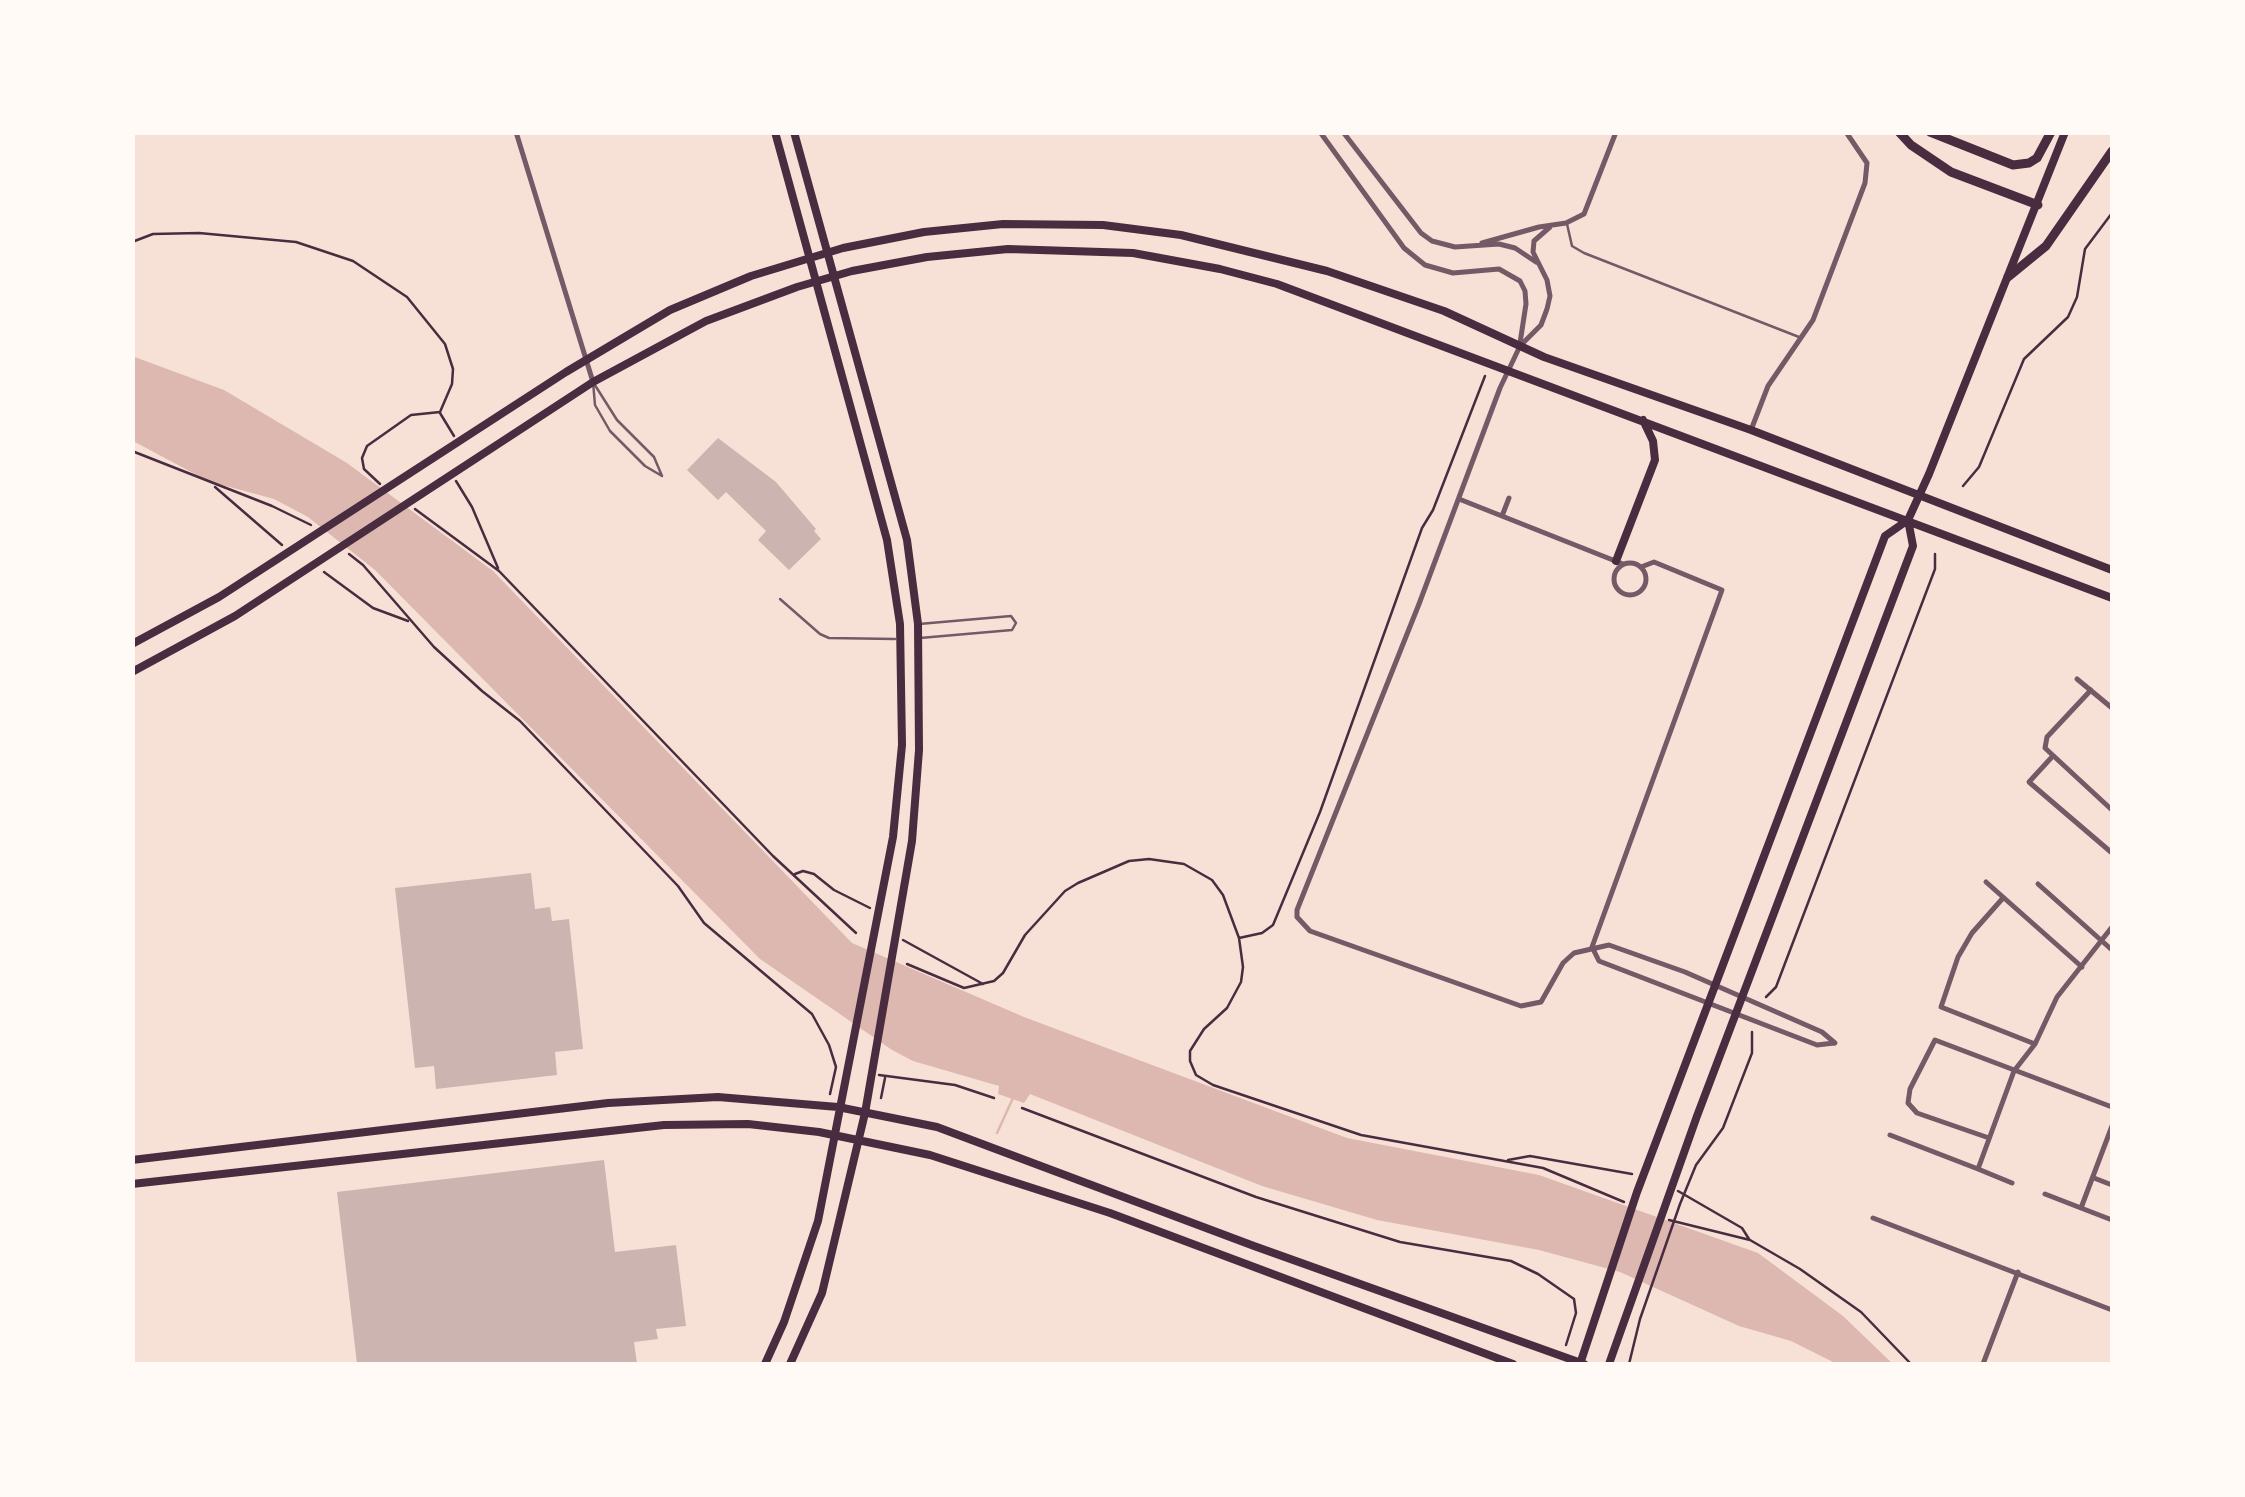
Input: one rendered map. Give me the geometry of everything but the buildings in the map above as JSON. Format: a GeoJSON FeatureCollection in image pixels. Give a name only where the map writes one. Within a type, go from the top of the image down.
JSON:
{"type":"FeatureCollection","features":[{"type":"Feature","properties":{"kind":"highway"},"geometry":{"type":"LineString","coordinates":[[1899,132],[1910,145],[1951,172],[2038,205]]}},
{"type":"Feature","properties":{"kind":"highway"},"geometry":{"type":"LineString","coordinates":[[1930,132],[2013,165],[2037,158],[2052,132]]}},
{"type":"Feature","properties":{"kind":"highway"},"geometry":{"type":"LineString","coordinates":[[2008,277],[2046,246],[2112,151]]}},
{"type":"Feature","properties":{"kind":"main road"},"geometry":{"type":"LineString","coordinates":[[766,1364],[818,1222],[893,837],[902,744],[900,638],[887,540],[775,132]]}},
{"type":"Feature","properties":{"kind":"main road"},"geometry":{"type":"LineString","coordinates":[[790,1364],[822,1293],[860,1139],[918,795],[918,624],[907,540],[794,132]]}},
{"type":"Feature","properties":{"kind":"main road"},"geometry":{"type":"LineString","coordinates":[[132,1160],[608,1103],[718,1097],[840,1108],[937,1127],[1581,1364],[1637,1192],[1885,536],[1908,520],[1920,496],[2065,132]]}},
{"type":"Feature","properties":{"kind":"main road"},"geometry":{"type":"LineString","coordinates":[[132,644],[210,603],[586,360],[687,302],[827,252],[897,236],[990,225],[1103,226],[1181,235],[1328,271],[1444,311],[1544,357],[1751,430],[2112,570]]}},
{"type":"Feature","properties":{"kind":"main road"},"geometry":{"type":"LineString","coordinates":[[132,672],[209,632],[414,503],[593,382],[706,321],[817,281],[901,261],[980,251],[1058,248],[1133,253],[1220,268],[1277,284],[2112,598]]}},
{"type":"Feature","properties":{"kind":"main road"},"geometry":{"type":"LineString","coordinates":[[1619,563],[1654,460],[1653,442],[1643,420]]}},
{"type":"Feature","properties":{"kind":"main road"},"geometry":{"type":"LineString","coordinates":[[1609,1364],[1912,549],[1908,520]]}},
{"type":"Feature","properties":{"kind":"main road"},"geometry":{"type":"LineString","coordinates":[[132,1184],[664,1125],[748,1124],[834,1134],[930,1156],[1110,1214],[1513,1364]]}},
{"type":"Feature","properties":{"kind":"street"},"geometry":{"type":"LineString","coordinates":[[516,132],[593,382]]}},
{"type":"Feature","properties":{"kind":"street"},"geometry":{"type":"LineString","coordinates":[[1320,132],[1404,248],[1426,264],[1453,274],[1499,270],[1520,281],[1526,304],[1520,346]]}},
{"type":"Feature","properties":{"kind":"street"},"geometry":{"type":"LineString","coordinates":[[1343,132],[1421,233],[1432,241],[1455,247],[1515,248],[1539,264]]}},
{"type":"Feature","properties":{"kind":"street"},"geometry":{"type":"LineString","coordinates":[[1479,245],[1579,218],[1588,210],[1616,132]]}},
{"type":"Feature","properties":{"kind":"street"},"geometry":{"type":"LineString","coordinates":[[1751,430],[1768,386],[1813,320],[1868,171],[1862,154],[1846,132]]}},
{"type":"Feature","properties":{"kind":"street"},"geometry":{"type":"LineString","coordinates":[[1550,227],[1534,241],[1533,252],[1547,280],[1547,309],[1508,370],[1297,910],[1298,917],[1310,931],[1521,1006],[1541,1002],[1563,963],[1574,953],[1592,946],[1610,944],[1822,1032],[1836,1043],[1817,1045],[1600,961],[1592,946],[1722,590],[1654,562],[1641,567]]}},
{"type":"Feature","properties":{"kind":"street"},"geometry":{"type":"LineString","coordinates":[[1502,516],[1509,498]]}},
{"type":"Feature","properties":{"kind":"street"},"geometry":{"type":"LineString","coordinates":[[1458,500],[1619,563],[1641,567],[1646,577],[1635,594],[1624,594],[1614,582],[1619,563]]}},
{"type":"Feature","properties":{"kind":"street"},"geometry":{"type":"LineString","coordinates":[[2078,678],[2112,708]]}},
{"type":"Feature","properties":{"kind":"street"},"geometry":{"type":"LineString","coordinates":[[2091,690],[2046,737],[2045,748],[2112,810]]}},
{"type":"Feature","properties":{"kind":"street"},"geometry":{"type":"LineString","coordinates":[[2052,757],[2029,782],[2112,853]]}},
{"type":"Feature","properties":{"kind":"street"},"geometry":{"type":"LineString","coordinates":[[1986,882],[2082,968]]}},
{"type":"Feature","properties":{"kind":"street"},"geometry":{"type":"LineString","coordinates":[[2038,884],[2112,950]]}},
{"type":"Feature","properties":{"kind":"street"},"geometry":{"type":"LineString","coordinates":[[2004,898],[1972,933],[1958,957],[1941,1007],[2035,1044]]}},
{"type":"Feature","properties":{"kind":"street"},"geometry":{"type":"LineString","coordinates":[[1978,1169],[2014,1071],[2035,1044],[2057,997],[2112,927]]}},
{"type":"Feature","properties":{"kind":"street"},"geometry":{"type":"LineString","coordinates":[[1989,1138],[1917,1112],[1908,1103],[1910,1089],[1935,1040],[2112,1107]]}},
{"type":"Feature","properties":{"kind":"street"},"geometry":{"type":"LineString","coordinates":[[2081,1208],[2112,1126]]}},
{"type":"Feature","properties":{"kind":"street"},"geometry":{"type":"LineString","coordinates":[[1890,1135],[2012,1183]]}},
{"type":"Feature","properties":{"kind":"street"},"geometry":{"type":"LineString","coordinates":[[2094,1178],[2112,1185]]}},
{"type":"Feature","properties":{"kind":"street"},"geometry":{"type":"LineString","coordinates":[[2045,1194],[2112,1220]]}},
{"type":"Feature","properties":{"kind":"street"},"geometry":{"type":"LineString","coordinates":[[1873,1218],[2112,1310]]}},
{"type":"Feature","properties":{"kind":"street"},"geometry":{"type":"LineString","coordinates":[[1983,1364],[2018,1272]]}},
{"type":"Feature","properties":{"kind":"lane"},"geometry":{"type":"LineString","coordinates":[[1566,223],[1572,246],[1584,253],[1800,337]]}},
{"type":"Feature","properties":{"kind":"lane"},"geometry":{"type":"LineString","coordinates":[[593,382],[618,420],[654,457],[662,476],[645,466],[610,431],[595,405],[593,382]]}},
{"type":"Feature","properties":{"kind":"lane"},"geometry":{"type":"LineString","coordinates":[[780,600],[830,638],[900,638]]}},
{"type":"Feature","properties":{"kind":"lane"},"geometry":{"type":"LineString","coordinates":[[918,624],[1011,616],[1016,623],[1012,630],[918,638]]}},
{"type":"Feature","properties":{"kind":"path"},"geometry":{"type":"LineString","coordinates":[[1962,486],[1980,467],[2024,359],[2068,318],[2077,297],[2085,248],[2112,213]]}},
{"type":"Feature","properties":{"kind":"path"},"geometry":{"type":"LineString","coordinates":[[132,242],[154,234],[174,233],[270,238],[321,248],[354,261],[407,297],[445,344],[453,370],[452,384],[440,412]]}},
{"type":"Feature","properties":{"kind":"path"},"geometry":{"type":"LineString","coordinates":[[1239,938],[1262,933],[1273,925],[1320,812],[1422,528],[1433,510],[1485,376]]}},
{"type":"Feature","properties":{"kind":"path"},"geometry":{"type":"LineString","coordinates":[[440,412],[458,442]]}},
{"type":"Feature","properties":{"kind":"path"},"geometry":{"type":"LineString","coordinates":[[389,485],[364,469],[366,446],[411,415],[440,412]]}},
{"type":"Feature","properties":{"kind":"path"},"geometry":{"type":"LineString","coordinates":[[132,451],[215,486],[282,545]]}},
{"type":"Feature","properties":{"kind":"path"},"geometry":{"type":"LineString","coordinates":[[452,475],[472,507],[499,571]]}},
{"type":"Feature","properties":{"kind":"path"},"geometry":{"type":"LineString","coordinates":[[414,503],[499,571],[772,856],[856,934]]}},
{"type":"Feature","properties":{"kind":"path"},"geometry":{"type":"LineString","coordinates":[[1766,997],[1776,987],[1935,570],[1935,554]]}},
{"type":"Feature","properties":{"kind":"path"},"geometry":{"type":"LineString","coordinates":[[324,572],[373,608],[412,621]]}},
{"type":"Feature","properties":{"kind":"path"},"geometry":{"type":"LineString","coordinates":[[434,647],[520,720],[678,886],[704,923],[812,1014],[836,1067],[830,1094]]}},
{"type":"Feature","properties":{"kind":"path"},"geometry":{"type":"LineString","coordinates":[[907,964],[958,986],[984,984],[1002,973],[1026,935],[1065,891],[1093,874],[1129,861],[1174,862],[1201,872],[1222,895],[1239,938],[1243,975],[1227,1008],[1204,1029],[1190,1050],[1196,1076],[1361,1135],[1543,1168],[1630,1204]]}},
{"type":"Feature","properties":{"kind":"path"},"geometry":{"type":"LineString","coordinates":[[794,874],[814,874],[834,890],[876,910]]}},
{"type":"Feature","properties":{"kind":"path"},"geometry":{"type":"LineString","coordinates":[[895,939],[909,941],[984,984]]}},
{"type":"Feature","properties":{"kind":"path"},"geometry":{"type":"LineString","coordinates":[[1629,1364],[1681,1203],[1702,1158],[1722,1128],[1752,1053],[1752,1032]]}},
{"type":"Feature","properties":{"kind":"path"},"geometry":{"type":"LineString","coordinates":[[829,1045],[853,1049]]}},
{"type":"Feature","properties":{"kind":"path"},"geometry":{"type":"LineString","coordinates":[[881,1098],[885,1077],[955,1085],[994,1098]]}},
{"type":"Feature","properties":{"kind":"path"},"geometry":{"type":"LineString","coordinates":[[1022,1108],[1256,1197],[1400,1242],[1511,1261],[1574,1299],[1576,1313],[1566,1345]]}},
{"type":"Feature","properties":{"kind":"path"},"geometry":{"type":"LineString","coordinates":[[1507,1160],[1530,1156],[1643,1178]]}},
{"type":"Feature","properties":{"kind":"path"},"geometry":{"type":"LineString","coordinates":[[1685,1194],[1742,1228],[1750,1240]]}},
{"type":"Feature","properties":{"kind":"path"},"geometry":{"type":"LineString","coordinates":[[1663,1218],[1750,1240],[1800,1269],[1861,1312],[1910,1364]]}},
{"type":"Feature","properties":{"kind":"shaded area"},"geometry":{"type":"Polygon","coordinates":[[[132,356],[224,390],[347,463],[493,571],[852,943],[1024,1017],[1347,1138],[1539,1175],[1758,1253],[1843,1316],[1893,1364],[1837,1364],[1791,1341],[1739,1326],[1620,1272],[1539,1250],[1377,1220],[1262,1186],[1030,1094],[1024,1103],[998,1094],[999,1086],[913,1061],[892,1050],[760,959],[375,570],[308,517],[274,499],[208,481],[133,441],[132,356]]]}},
{"type":"Feature","properties":{"kind":"waterway"},"geometry":{"type":"LineString","coordinates":[[997,1133],[1013,1098]]}}]}
